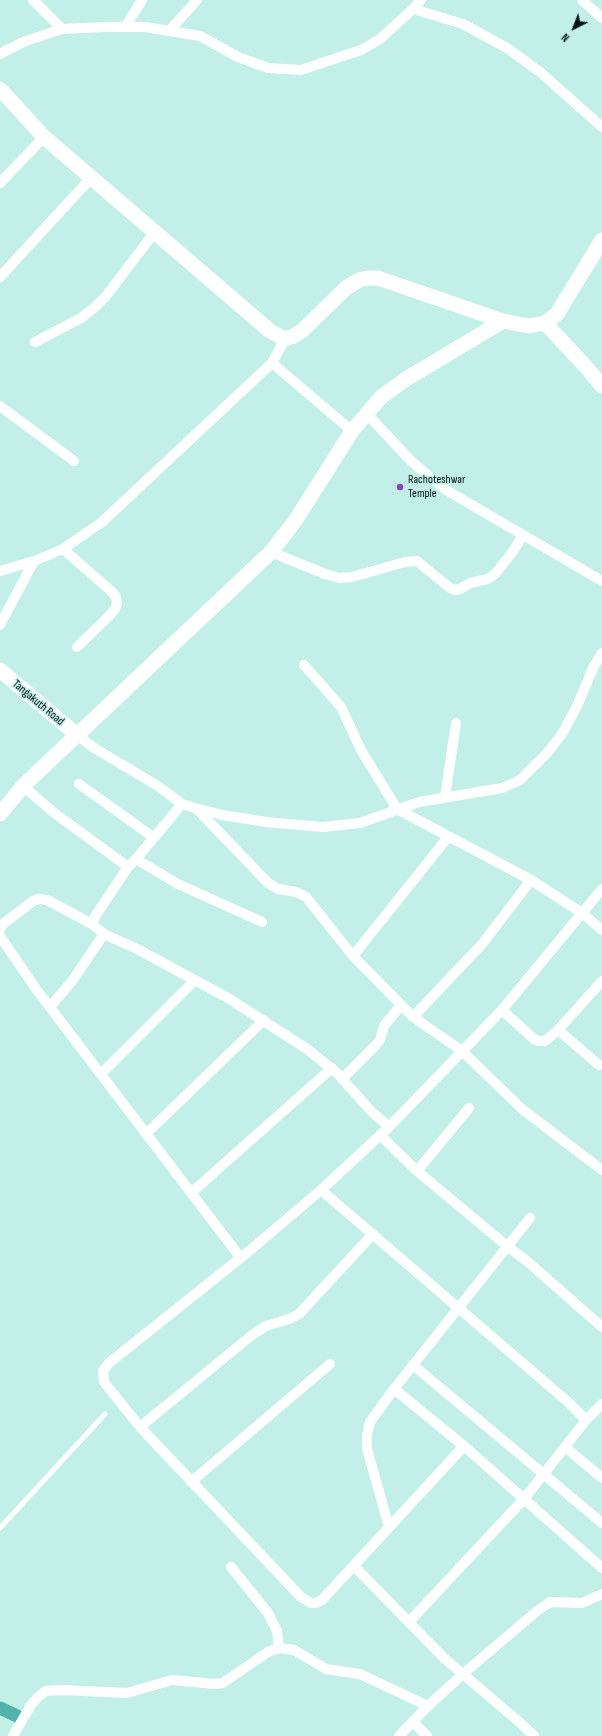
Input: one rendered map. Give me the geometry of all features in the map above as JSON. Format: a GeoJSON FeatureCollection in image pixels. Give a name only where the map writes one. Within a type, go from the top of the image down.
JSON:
{"type":"FeatureCollection","features":[{"type":"Feature","properties":{"kind":"street"},"geometry":{"type":"LineString","coordinates":[[33,0],[62,29]]}},
{"type":"Feature","properties":{"kind":"street"},"geometry":{"type":"LineString","coordinates":[[125,27],[142,0]]}},
{"type":"Feature","properties":{"kind":"street"},"geometry":{"type":"LineString","coordinates":[[170,30],[197,0]]}},
{"type":"Feature","properties":{"kind":"street"},"geometry":{"type":"LineString","coordinates":[[0,54],[23,42],[62,29],[145,27],[200,36],[238,57],[268,68],[300,70],[361,50],[380,39],[421,0]]}},
{"type":"Feature","properties":{"kind":"street"},"geometry":{"type":"LineString","coordinates":[[582,0],[602,18]]}},
{"type":"Feature","properties":{"kind":"street"},"geometry":{"type":"LineString","coordinates":[[413,9],[463,24],[507,48],[540,72],[602,127]]}},
{"type":"Feature","properties":{"kind":"street"},"geometry":{"type":"LineString","coordinates":[[0,89],[44,138],[270,331],[285,339]]}},
{"type":"Feature","properties":{"kind":"street"},"geometry":{"type":"LineString","coordinates":[[0,183],[44,138]]}},
{"type":"Feature","properties":{"kind":"street"},"geometry":{"type":"LineString","coordinates":[[0,277],[91,178]]}},
{"type":"Feature","properties":{"kind":"street"},"geometry":{"type":"LineString","coordinates":[[36,342],[81,318],[95,307],[106,296],[154,233]]}},
{"type":"Feature","properties":{"kind":"street"},"geometry":{"type":"LineString","coordinates":[[0,571],[34,561],[63,549],[102,522],[272,363],[285,339],[294,336],[303,330],[346,288],[359,280],[378,278],[503,321],[529,326],[545,323],[557,314],[602,240]]}},
{"type":"Feature","properties":{"kind":"street"},"geometry":{"type":"LineString","coordinates":[[1,812],[23,786],[271,552],[295,520],[352,431],[381,397],[406,379],[503,321]]}},
{"type":"Feature","properties":{"kind":"street"},"geometry":{"type":"LineString","coordinates":[[545,323],[602,386]]}},
{"type":"Feature","properties":{"kind":"street"},"geometry":{"type":"LineString","coordinates":[[272,363],[352,431]]}},
{"type":"Feature","properties":{"kind":"street"},"geometry":{"type":"LineString","coordinates":[[0,406],[74,462]]}},
{"type":"Feature","properties":{"kind":"street"},"geometry":{"type":"LineString","coordinates":[[366,413],[412,462],[446,490],[602,581]]}},
{"type":"Feature","properties":{"kind":"street"},"geometry":{"type":"LineString","coordinates":[[271,552],[325,574],[340,578],[352,577],[405,562],[416,561],[450,588],[455,590],[474,581],[488,579],[496,573],[510,556],[523,535]]}},
{"type":"Feature","properties":{"kind":"street"},"geometry":{"type":"LineString","coordinates":[[63,549],[111,591],[116,597],[117,603],[115,609],[108,617],[78,647]]}},
{"type":"Feature","properties":{"kind":"street"},"geometry":{"type":"LineString","coordinates":[[0,625],[34,561]]}},
{"type":"Feature","properties":{"kind":"street"},"geometry":{"type":"LineString","coordinates":[[77,735],[94,748],[158,786],[182,804],[222,815],[266,822],[323,827],[360,823],[419,802],[502,788],[520,780],[548,752],[562,734],[577,706],[594,666],[602,653]]}},
{"type":"Feature","properties":{"kind":"street"},"geometry":{"type":"LineString","coordinates":[[304,665],[341,707],[361,750],[397,809],[531,880],[582,913],[602,930]]}},
{"type":"Feature","properties":{"kind":"street","name":"Tangakuth Road"},"geometry":{"type":"LineString","coordinates":[[0,670],[77,735]]}},
{"type":"Feature","properties":{"kind":"street"},"geometry":{"type":"LineString","coordinates":[[445,797],[456,723]]}},
{"type":"Feature","properties":{"kind":"street"},"geometry":{"type":"LineString","coordinates":[[78,784],[153,837]]}},
{"type":"Feature","properties":{"kind":"street"},"geometry":{"type":"LineString","coordinates":[[23,786],[53,812],[128,867]]}},
{"type":"Feature","properties":{"kind":"street"},"geometry":{"type":"LineString","coordinates":[[92,924],[96,915],[128,867],[136,860],[153,837],[182,804]]}},
{"type":"Feature","properties":{"kind":"street"},"geometry":{"type":"LineString","coordinates":[[195,808],[268,883],[278,889],[296,892],[306,896],[353,956],[413,1017],[462,1051],[522,1109],[602,1170]]}},
{"type":"Feature","properties":{"kind":"street"},"geometry":{"type":"LineString","coordinates":[[353,956],[448,837]]}},
{"type":"Feature","properties":{"kind":"street"},"geometry":{"type":"LineString","coordinates":[[136,860],[178,884],[262,922]]}},
{"type":"Feature","properties":{"kind":"street"},"geometry":{"type":"LineString","coordinates":[[413,1017],[483,943],[531,880]]}},
{"type":"Feature","properties":{"kind":"street"},"geometry":{"type":"LineString","coordinates":[[464,1446],[322,1600],[316,1603],[310,1603],[305,1601],[140,1427],[104,1382],[103,1371],[109,1363],[321,1190],[380,1135],[502,1010],[602,889]]}},
{"type":"Feature","properties":{"kind":"street"},"geometry":{"type":"LineString","coordinates":[[0,929],[3,924],[33,901],[39,899],[47,900],[92,924],[104,934],[195,980],[264,1020],[332,1068],[371,1111],[388,1127]]}},
{"type":"Feature","properties":{"kind":"street"},"geometry":{"type":"LineString","coordinates":[[50,1007],[72,981],[104,934]]}},
{"type":"Feature","properties":{"kind":"street"},"geometry":{"type":"LineString","coordinates":[[0,936],[50,1007],[240,1257]]}},
{"type":"Feature","properties":{"kind":"street"},"geometry":{"type":"LineString","coordinates":[[101,1074],[195,980]]}},
{"type":"Feature","properties":{"kind":"street"},"geometry":{"type":"LineString","coordinates":[[502,1010],[534,1039],[538,1041],[545,1041],[558,1030],[602,981]]}},
{"type":"Feature","properties":{"kind":"street"},"geometry":{"type":"LineString","coordinates":[[342,1079],[380,1040],[384,1026],[401,1005]]}},
{"type":"Feature","properties":{"kind":"street"},"geometry":{"type":"LineString","coordinates":[[146,1134],[264,1020]]}},
{"type":"Feature","properties":{"kind":"street"},"geometry":{"type":"LineString","coordinates":[[558,1030],[599,1065]]}},
{"type":"Feature","properties":{"kind":"street"},"geometry":{"type":"LineString","coordinates":[[190,1193],[332,1068]]}},
{"type":"Feature","properties":{"kind":"street"},"geometry":{"type":"LineString","coordinates":[[417,1171],[469,1108]]}},
{"type":"Feature","properties":{"kind":"street"},"geometry":{"type":"LineString","coordinates":[[380,1135],[417,1171],[528,1262],[602,1327]]}},
{"type":"Feature","properties":{"kind":"street"},"geometry":{"type":"LineString","coordinates":[[321,1190],[568,1402],[586,1420]]}},
{"type":"Feature","properties":{"kind":"street"},"geometry":{"type":"LineString","coordinates":[[389,1527],[367,1449],[367,1435],[370,1422],[413,1365],[530,1218]]}},
{"type":"Feature","properties":{"kind":"street"},"geometry":{"type":"LineString","coordinates":[[140,1427],[252,1335],[266,1326],[289,1319],[299,1314],[373,1234]]}},
{"type":"Feature","properties":{"kind":"street"},"geometry":{"type":"LineString","coordinates":[[191,1482],[330,1364]]}},
{"type":"Feature","properties":{"kind":"street"},"geometry":{"type":"LineString","coordinates":[[413,1365],[602,1523]]}},
{"type":"Feature","properties":{"kind":"street"},"geometry":{"type":"LineString","coordinates":[[394,1390],[464,1446],[602,1568]]}},
{"type":"Feature","properties":{"kind":"street"},"geometry":{"type":"LineString","coordinates":[[409,1622],[524,1499],[586,1420],[602,1404]]}},
{"type":"Feature","properties":{"kind":"street"},"geometry":{"type":"LineString","coordinates":[[565,1447],[602,1478]]}},
{"type":"Feature","properties":{"kind":"street"},"geometry":{"type":"LineString","coordinates":[[354,1566],[462,1674],[534,1736]]}},
{"type":"Feature","properties":{"kind":"street"},"geometry":{"type":"LineString","coordinates":[[231,1567],[268,1613],[277,1631],[279,1648]]}},
{"type":"Feature","properties":{"kind":"street"},"geometry":{"type":"LineString","coordinates":[[399,1736],[462,1674],[537,1611],[550,1602],[582,1603],[602,1594]]}},
{"type":"Feature","properties":{"kind":"street"},"geometry":{"type":"LineString","coordinates":[[14,1736],[31,1705],[46,1691],[62,1690],[127,1693],[172,1680],[215,1684],[223,1683],[268,1652],[279,1648],[294,1650],[326,1669],[360,1674],[428,1706]]}},
{"type":"Feature","properties":{"kind":"street"},"geometry":{"type":"LineString","coordinates":[[413,1722],[427,1736]]}},
{"type":"Feature","properties":{"kind":"lane"},"geometry":{"type":"LineString","coordinates":[[0,1528],[105,1414]]}},
{"type":"Feature","properties":{"kind":"waterway"},"geometry":{"type":"LineString","coordinates":[[0,1708],[17,1716]]}},
{"type":"Feature","properties":{"kind":"place","name":"Rachoteshwar Temple"},"geometry":{"type":"Point","coordinates":[400,487]}}]}
